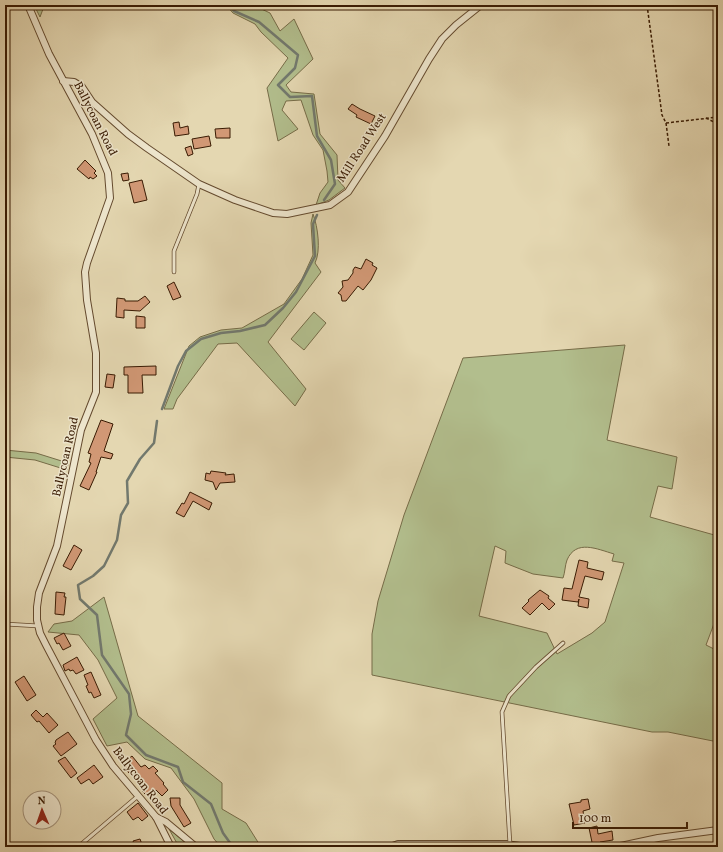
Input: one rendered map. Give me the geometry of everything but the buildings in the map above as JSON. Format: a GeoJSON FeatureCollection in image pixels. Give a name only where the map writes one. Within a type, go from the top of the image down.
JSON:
{"type":"FeatureCollection","features":[{"type":"Feature","properties":{"kind":"street","name":"Ballycoan Road"},"geometry":{"type":"LineString","coordinates":[[28,5],[49,54],[92,134],[102,156],[108,173],[110,198],[87,263],[86,272],[87,300],[96,353],[96,392],[81,430],[57,546],[39,593],[37,607],[40,632],[96,740],[113,766],[156,817],[172,847]]}},
{"type":"Feature","properties":{"kind":"street","name":"Mill Road West"},"geometry":{"type":"LineString","coordinates":[[63,81],[74,82],[82,87],[92,102],[128,134],[199,184],[235,200],[273,212],[287,214],[330,205],[348,192],[385,136],[442,39],[456,25],[481,5]]}},
{"type":"Feature","properties":{"kind":"street"},"geometry":{"type":"LineString","coordinates":[[156,817],[166,822],[196,847]]}},
{"type":"Feature","properties":{"kind":"street"},"geometry":{"type":"LineString","coordinates":[[616,847],[658,838],[718,830]]}},
{"type":"Feature","properties":{"kind":"street"},"geometry":{"type":"LineString","coordinates":[[390,847],[398,844],[510,845],[527,847]]}},
{"type":"Feature","properties":{"kind":"lane"},"geometry":{"type":"LineString","coordinates":[[174,272],[174,250],[198,194],[199,184]]}},
{"type":"Feature","properties":{"kind":"lane"},"geometry":{"type":"LineString","coordinates":[[5,624],[39,626]]}},
{"type":"Feature","properties":{"kind":"lane"},"geometry":{"type":"LineString","coordinates":[[510,845],[502,712],[509,696],[536,667],[563,643]]}},
{"type":"Feature","properties":{"kind":"lane"},"geometry":{"type":"LineString","coordinates":[[78,847],[138,796]]}},
{"type":"Feature","properties":{"kind":"path"},"geometry":{"type":"LineString","coordinates":[[648,5],[662,115],[666,123],[669,146]]}},
{"type":"Feature","properties":{"kind":"path"},"geometry":{"type":"LineString","coordinates":[[666,123],[718,117]]}},
{"type":"Feature","properties":{"kind":"path"},"geometry":{"type":"LineString","coordinates":[[706,118],[718,124]]}},
{"type":"Feature","properties":{"kind":"green space"},"geometry":{"type":"Polygon","coordinates":[[[34,5],[43,5],[40,17],[34,5]]]}},
{"type":"Feature","properties":{"kind":"green space"},"geometry":{"type":"Polygon","coordinates":[[[226,5],[253,5],[270,13],[280,31],[294,19],[313,59],[286,85],[291,92],[314,94],[320,134],[337,155],[338,180],[345,188],[329,200],[316,205],[320,193],[328,182],[327,171],[323,150],[313,135],[301,100],[286,101],[282,110],[298,129],[278,141],[267,88],[288,58],[261,32],[255,24],[233,13],[226,5]]]}},
{"type":"Feature","properties":{"kind":"green space"},"geometry":{"type":"Polygon","coordinates":[[[313,214],[318,239],[318,252],[315,263],[321,272],[268,342],[306,389],[295,406],[237,343],[218,344],[177,399],[173,409],[164,409],[189,346],[200,337],[221,330],[242,328],[284,304],[302,279],[313,255],[311,223],[313,214]]]}},
{"type":"Feature","properties":{"kind":"green space"},"geometry":{"type":"Polygon","coordinates":[[[314,312],[326,323],[304,350],[291,339],[314,312]]]}},
{"type":"Feature","properties":{"kind":"green space"},"geometry":{"type":"Polygon","coordinates":[[[625,345],[607,440],[677,457],[672,489],[658,486],[650,517],[718,536],[718,613],[706,645],[718,651],[718,742],[668,732],[652,732],[372,675],[372,634],[378,601],[404,515],[463,358],[625,345]],[[495,546],[479,616],[547,633],[557,654],[592,633],[605,622],[624,563],[612,561],[614,554],[588,547],[576,550],[567,560],[563,578],[533,574],[505,563],[506,551],[495,546]]]}},
{"type":"Feature","properties":{"kind":"green space"},"geometry":{"type":"Polygon","coordinates":[[[5,450],[36,453],[68,463],[67,470],[35,460],[5,457],[5,450]]]}},
{"type":"Feature","properties":{"kind":"green space"},"geometry":{"type":"Polygon","coordinates":[[[104,597],[138,716],[222,783],[222,809],[246,823],[261,847],[221,847],[214,839],[194,799],[171,768],[145,759],[127,742],[107,746],[93,719],[117,698],[98,660],[79,635],[48,632],[54,624],[72,621],[104,597]]]}},
{"type":"Feature","properties":{"kind":"green space"},"geometry":{"type":"Polygon","coordinates":[[[169,829],[191,847],[179,847],[169,829]]]}},
{"type":"Feature","properties":{"kind":"waterway"},"geometry":{"type":"LineString","coordinates":[[229,5],[234,11],[259,22],[298,55],[295,68],[278,85],[290,97],[312,96],[317,136],[331,160],[335,184],[324,200]]}},
{"type":"Feature","properties":{"kind":"waterway"},"geometry":{"type":"LineString","coordinates":[[162,409],[178,366],[186,351],[201,339],[221,333],[240,331],[265,325],[283,308],[296,292],[315,256],[313,224],[317,215]]}},
{"type":"Feature","properties":{"kind":"waterway"},"geometry":{"type":"LineString","coordinates":[[157,421],[154,443],[140,459],[127,481],[128,503],[121,515],[117,540],[104,566],[93,576],[78,585],[80,599],[97,615],[102,655],[129,694],[131,714],[126,735],[146,755],[178,767],[183,782],[211,804],[223,833],[233,847]]}}]}
